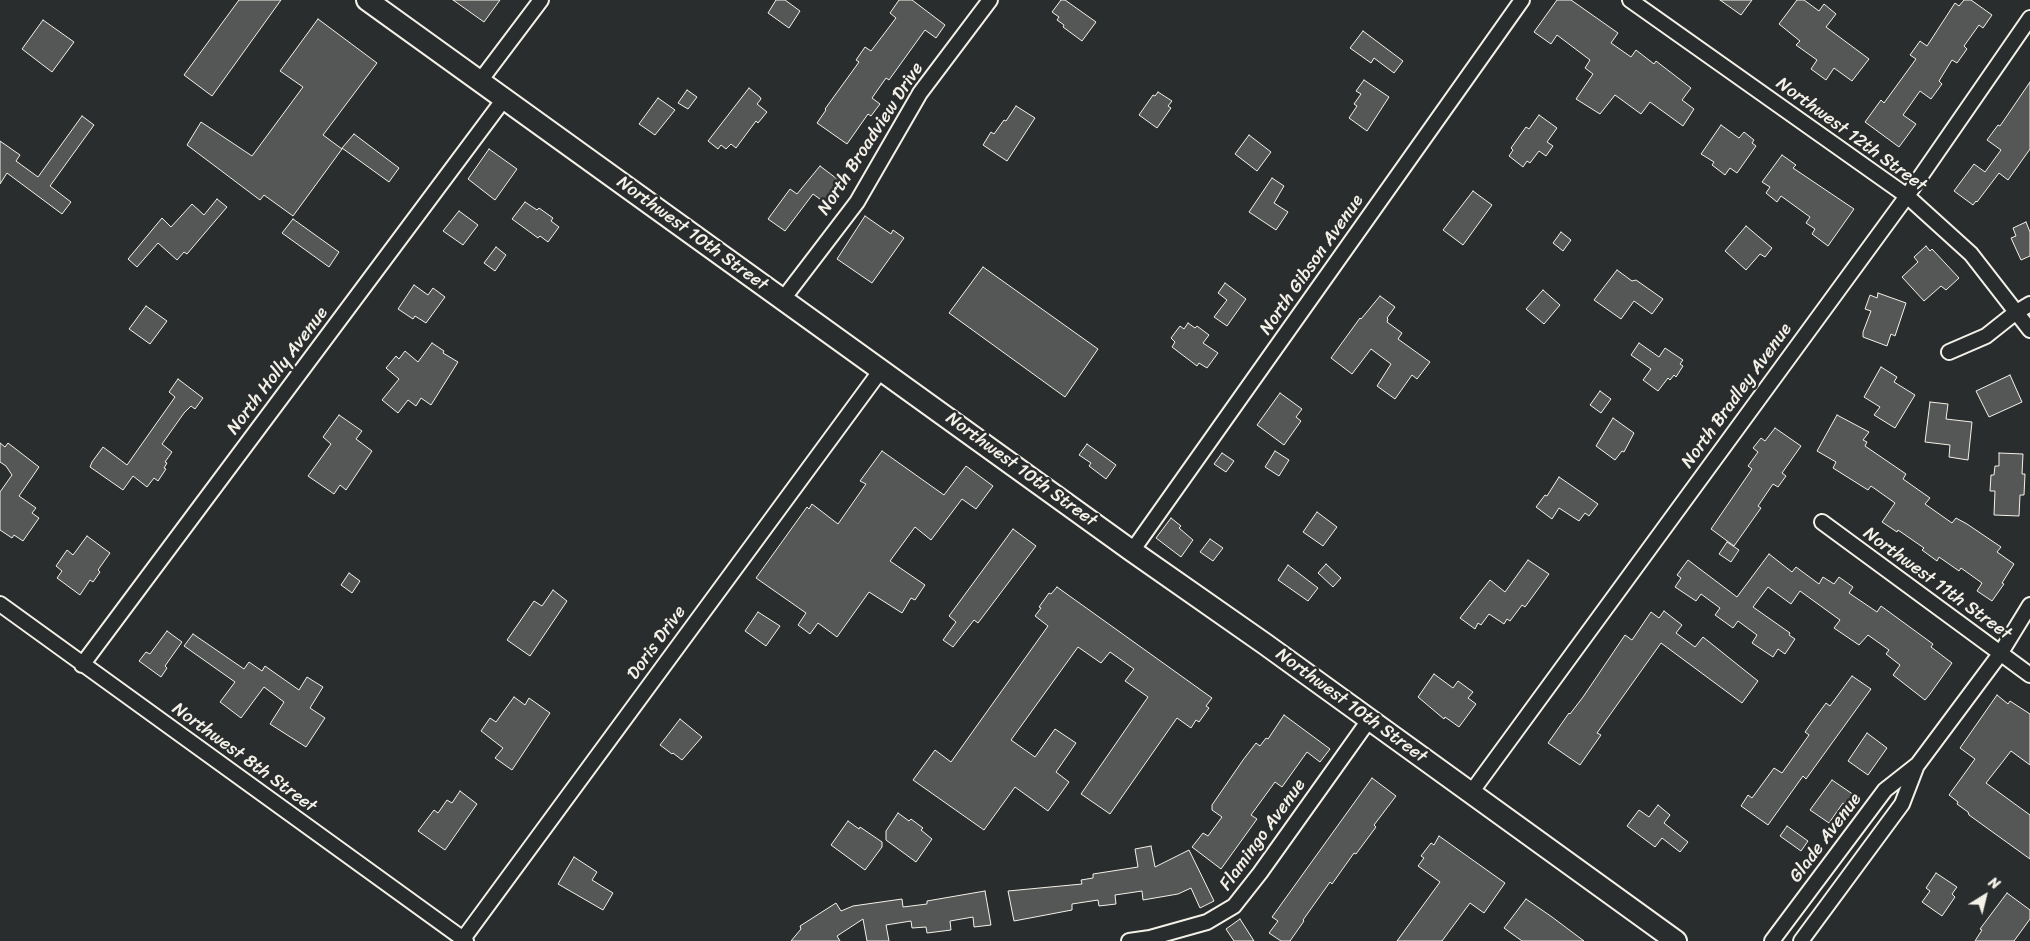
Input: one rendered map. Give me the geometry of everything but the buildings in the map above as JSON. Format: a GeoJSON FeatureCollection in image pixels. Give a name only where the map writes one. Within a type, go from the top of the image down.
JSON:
{"type":"FeatureCollection","features":[{"type":"Feature","properties":{"kind":"main road","name":"Northwest 10th Street"},"geometry":{"type":"LineString","coordinates":[[367,0],[1676,941]]}},
{"type":"Feature","properties":{"kind":"street"},"geometry":{"type":"LineString","coordinates":[[480,81],[541,0]]}},
{"type":"Feature","properties":{"kind":"street","name":"North Broadview Drive"},"geometry":{"type":"LineString","coordinates":[[783,299],[857,202],[920,93],[990,0]]}},
{"type":"Feature","properties":{"kind":"street","name":"North Gibson Avenue"},"geometry":{"type":"LineString","coordinates":[[1132,551],[1522,0]]}},
{"type":"Feature","properties":{"kind":"street","name":"Northwest 12th Street"},"geometry":{"type":"LineString","coordinates":[[1630,0],[1907,196],[1971,254],[2015,312]]}},
{"type":"Feature","properties":{"kind":"street","name":"North Bradley Avenue"},"geometry":{"type":"LineString","coordinates":[[1470,794],[1907,196],[2030,18]]}},
{"type":"Feature","properties":{"kind":"street","name":"North Holly Avenue"},"geometry":{"type":"LineString","coordinates":[[82,665],[504,99]]}},
{"type":"Feature","properties":{"kind":"street"},"geometry":{"type":"LineString","coordinates":[[1949,352],[1986,336],[2015,312],[2030,304]]}},
{"type":"Feature","properties":{"kind":"street"},"geometry":{"type":"LineString","coordinates":[[2015,312],[2030,330]]}},
{"type":"Feature","properties":{"kind":"street","name":"Doris Drive"},"geometry":{"type":"LineString","coordinates":[[465,940],[881,370]]}},
{"type":"Feature","properties":{"kind":"street","name":"Northwest 11th Street"},"geometry":{"type":"LineString","coordinates":[[1822,522],[2030,675]]}},
{"type":"Feature","properties":{"kind":"street","name":"Northwest 8th Street"},"geometry":{"type":"LineString","coordinates":[[0,604],[465,940]]}},
{"type":"Feature","properties":{"kind":"street","name":"Glade Avenue"},"geometry":{"type":"LineString","coordinates":[[1801,941],[1902,804],[1918,764],[2000,654],[2030,606]]}},
{"type":"Feature","properties":{"kind":"street","name":"Flamingo Avenue"},"geometry":{"type":"LineString","coordinates":[[1129,941],[1150,940],[1207,922],[1234,906],[1260,873],[1369,720]]}},
{"type":"Feature","properties":{"kind":"street","name":"Glade Avenue"},"geometry":{"type":"LineString","coordinates":[[1772,941],[1885,790],[1918,764]]}},
{"type":"Feature","properties":{"kind":"street"},"geometry":{"type":"LineString","coordinates":[[1885,790],[1902,804]]}},
{"type":"Feature","properties":{"kind":"street"},"geometry":{"type":"LineString","coordinates":[[1822,874],[1840,888]]}}]}
